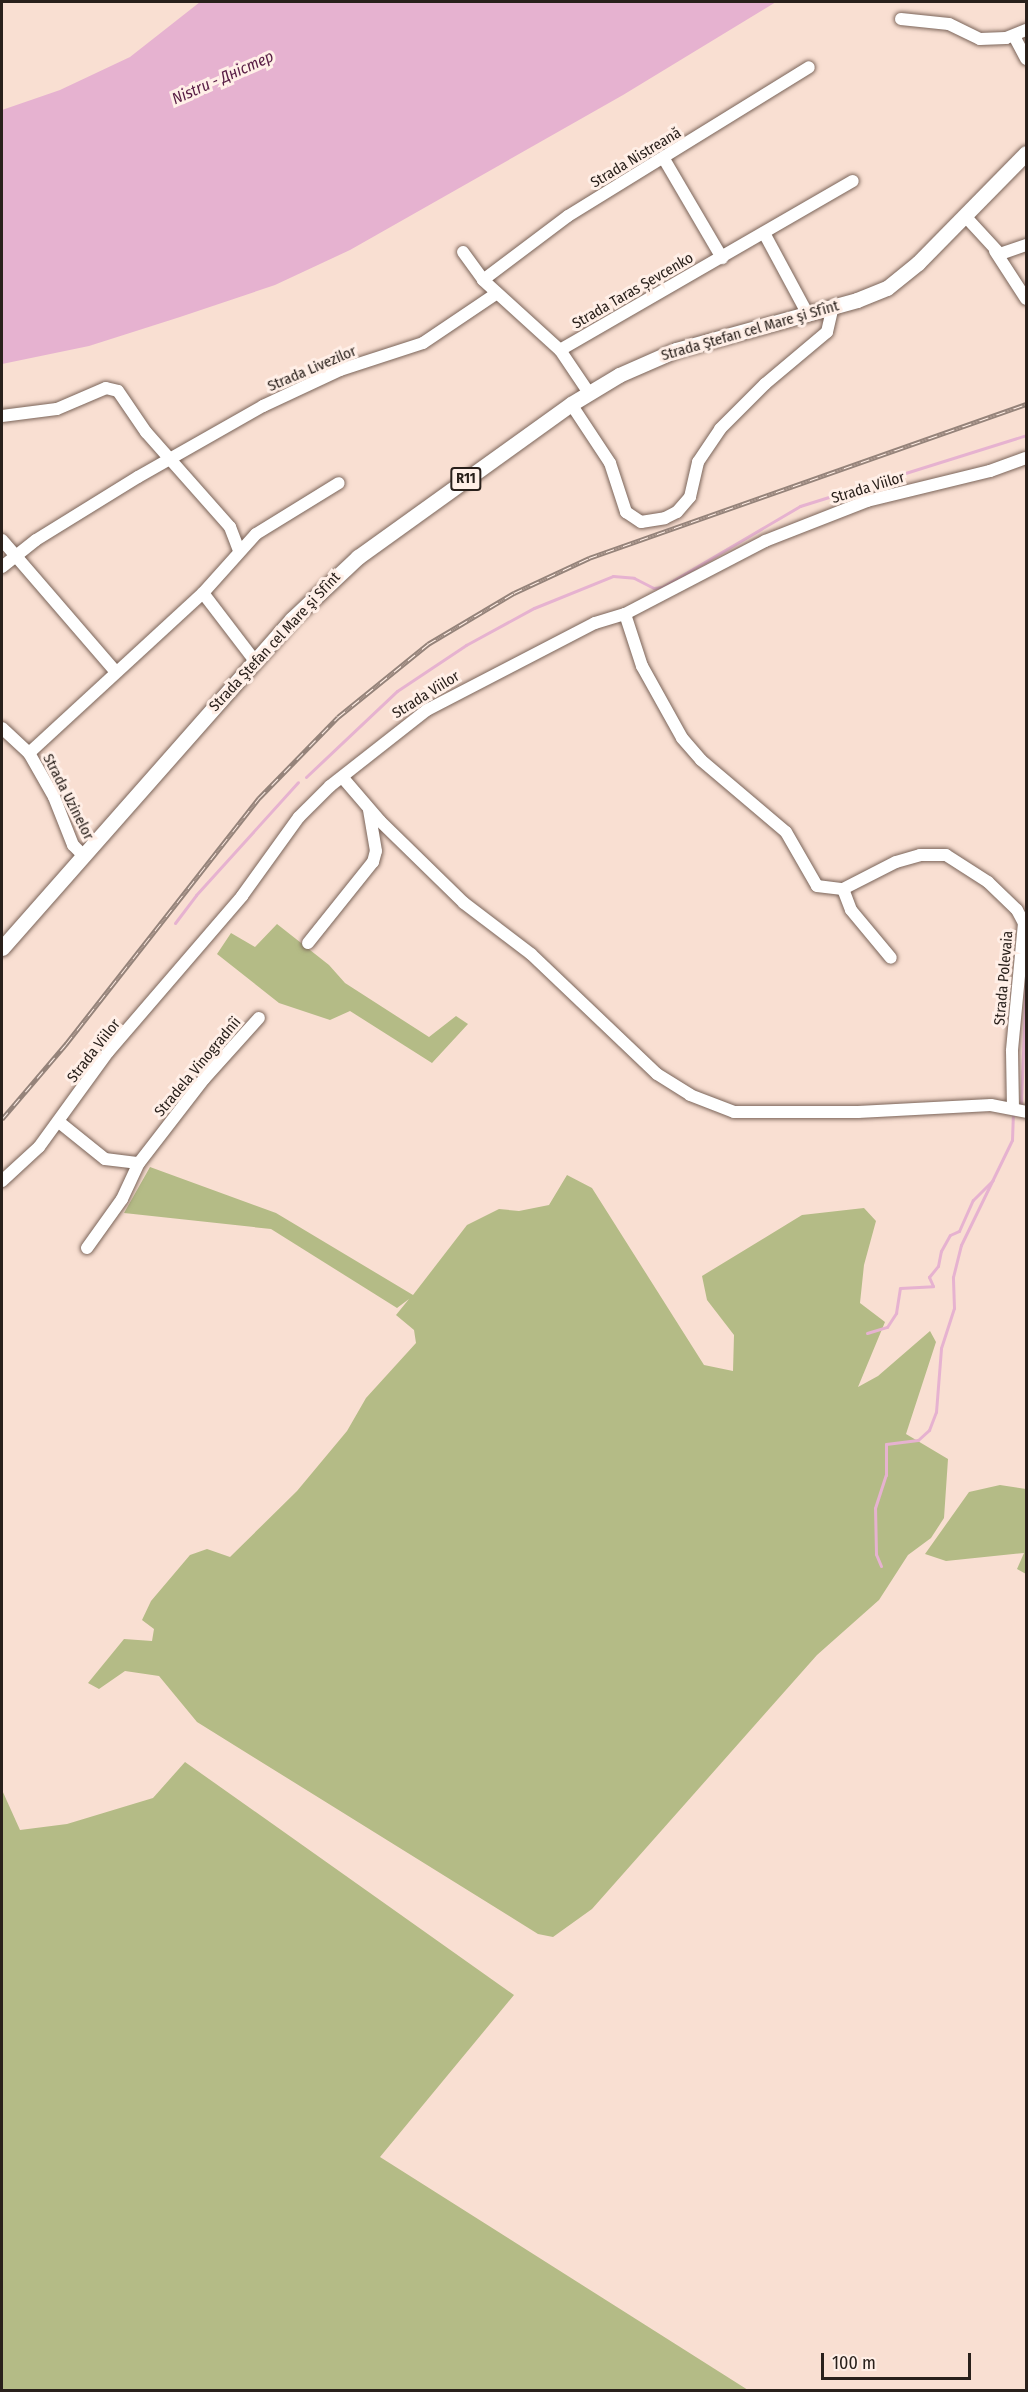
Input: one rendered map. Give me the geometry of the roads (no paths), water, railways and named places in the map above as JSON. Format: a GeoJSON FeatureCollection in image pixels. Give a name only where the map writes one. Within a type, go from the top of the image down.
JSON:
{"type":"FeatureCollection","features":[{"type":"Feature","properties":{"kind":"main road","name":"Strada Ştefan cel Mare şi Sfînt"},"geometry":{"type":"LineString","coordinates":[[2,948],[255,661],[316,595],[358,557],[588,393],[676,350],[833,306],[887,288],[965,216],[1026,153]]}},
{"type":"Feature","properties":{"kind":"street"},"geometry":{"type":"LineString","coordinates":[[901,20],[949,24],[980,39],[1014,36],[1026,30]]}},
{"type":"Feature","properties":{"kind":"street"},"geometry":{"type":"LineString","coordinates":[[1014,36],[1026,59]]}},
{"type":"Feature","properties":{"kind":"street","name":"Strada Nistreană"},"geometry":{"type":"LineString","coordinates":[[483,280],[549,229],[809,67]]}},
{"type":"Feature","properties":{"kind":"street"},"geometry":{"type":"LineString","coordinates":[[664,159],[722,258]]}},
{"type":"Feature","properties":{"kind":"street","name":"Strada Taras Șevcenko"},"geometry":{"type":"LineString","coordinates":[[560,350],[853,181]]}},
{"type":"Feature","properties":{"kind":"street"},"geometry":{"type":"LineString","coordinates":[[965,216],[995,251],[1026,299]]}},
{"type":"Feature","properties":{"kind":"street"},"geometry":{"type":"LineString","coordinates":[[764,233],[807,313]]}},
{"type":"Feature","properties":{"kind":"street"},"geometry":{"type":"LineString","coordinates":[[995,251],[1004,254],[1026,244]]}},
{"type":"Feature","properties":{"kind":"street"},"geometry":{"type":"LineString","coordinates":[[463,252],[483,280],[560,350],[588,393]]}},
{"type":"Feature","properties":{"kind":"street","name":"Strada Livezilor"},"geometry":{"type":"LineString","coordinates":[[2,567],[15,556],[172,459],[295,391],[340,370],[423,343],[497,293]]}},
{"type":"Feature","properties":{"kind":"street"},"geometry":{"type":"LineString","coordinates":[[571,404],[610,463],[624,509],[633,520],[656,521],[677,512],[693,492],[696,468],[713,439],[759,390],[827,332],[833,306]]}},
{"type":"Feature","properties":{"kind":"street"},"geometry":{"type":"LineString","coordinates":[[2,416],[57,409],[99,389],[113,388],[123,394],[146,432],[230,527],[238,540],[239,551]]}},
{"type":"Feature","properties":{"kind":"street","name":"Strada Viilor"},"geometry":{"type":"LineString","coordinates":[[2,1181],[26,1160],[59,1122],[108,1052],[243,896],[299,817],[393,734],[447,697],[595,623],[625,614],[734,555],[836,513],[1026,458]]}},
{"type":"Feature","properties":{"kind":"street"},"geometry":{"type":"LineString","coordinates":[[29,753],[203,593],[239,551],[282,517],[339,483]]}},
{"type":"Feature","properties":{"kind":"street"},"geometry":{"type":"LineString","coordinates":[[2,540],[116,672]]}},
{"type":"Feature","properties":{"kind":"street"},"geometry":{"type":"LineString","coordinates":[[203,593],[255,661]]}},
{"type":"Feature","properties":{"kind":"street"},"geometry":{"type":"LineString","coordinates":[[625,614],[642,666],[689,747],[786,832],[817,886],[843,889],[856,917],[891,958]]}},
{"type":"Feature","properties":{"kind":"street","name":"Strada Uzinelor"},"geometry":{"type":"LineString","coordinates":[[2,728],[29,753],[54,797],[73,845],[82,855]]}},
{"type":"Feature","properties":{"kind":"street"},"geometry":{"type":"LineString","coordinates":[[343,778],[369,809],[464,903],[531,954],[657,1074],[690,1095],[734,1112],[1013,1107],[1026,1112]]}},
{"type":"Feature","properties":{"kind":"street"},"geometry":{"type":"LineString","coordinates":[[308,943],[374,862],[376,851],[369,809]]}},
{"type":"Feature","properties":{"kind":"street","name":"Strada Polevaia"},"geometry":{"type":"LineString","coordinates":[[843,889],[896,862],[920,855],[946,855],[988,882],[1017,910],[1024,923],[1012,1051],[1013,1107]]}},
{"type":"Feature","properties":{"kind":"street","name":"Stradela Vinogradnîi"},"geometry":{"type":"LineString","coordinates":[[87,1248],[122,1199],[139,1163],[204,1079],[259,1018]]}},
{"type":"Feature","properties":{"kind":"street"},"geometry":{"type":"LineString","coordinates":[[59,1122],[105,1159],[139,1163]]}},
{"type":"Feature","properties":{"kind":"water","name":"Nistru - Дністер"},"geometry":{"type":"Polygon","coordinates":[[[200,2],[776,2],[623,95],[350,250],[275,285],[180,317],[89,346],[2,364],[2,110],[60,90],[130,57],[200,2]]]}},
{"type":"Feature","properties":{"kind":"waterway"},"geometry":{"type":"LineString","coordinates":[[306,777],[397,691],[466,645],[534,608],[613,576],[634,578],[654,588],[662,587],[800,506],[1026,435]]}},
{"type":"Feature","properties":{"kind":"waterway"},"geometry":{"type":"LineString","coordinates":[[175,923],[196,895],[298,782]]}},
{"type":"Feature","properties":{"kind":"waterway"},"geometry":{"type":"LineString","coordinates":[[1021,1103],[1026,980]]}},
{"type":"Feature","properties":{"kind":"waterway"},"geometry":{"type":"LineString","coordinates":[[881,1566],[876,1554],[875,1508],[886,1475],[886,1444],[918,1440],[929,1430],[936,1412],[941,1348],[954,1308],[953,1277],[961,1245],[1012,1140],[1013,1116]]}},
{"type":"Feature","properties":{"kind":"waterway"},"geometry":{"type":"LineString","coordinates":[[867,1333],[887,1327],[896,1313],[900,1288],[933,1286],[929,1277],[938,1266],[941,1251],[950,1235],[959,1231],[973,1200],[993,1180]]}},
{"type":"Feature","properties":{"kind":"railway"},"geometry":{"type":"LineString","coordinates":[[2,1119],[66,1044],[259,798],[338,717],[428,644],[514,593],[589,558],[1026,404]]}}]}
